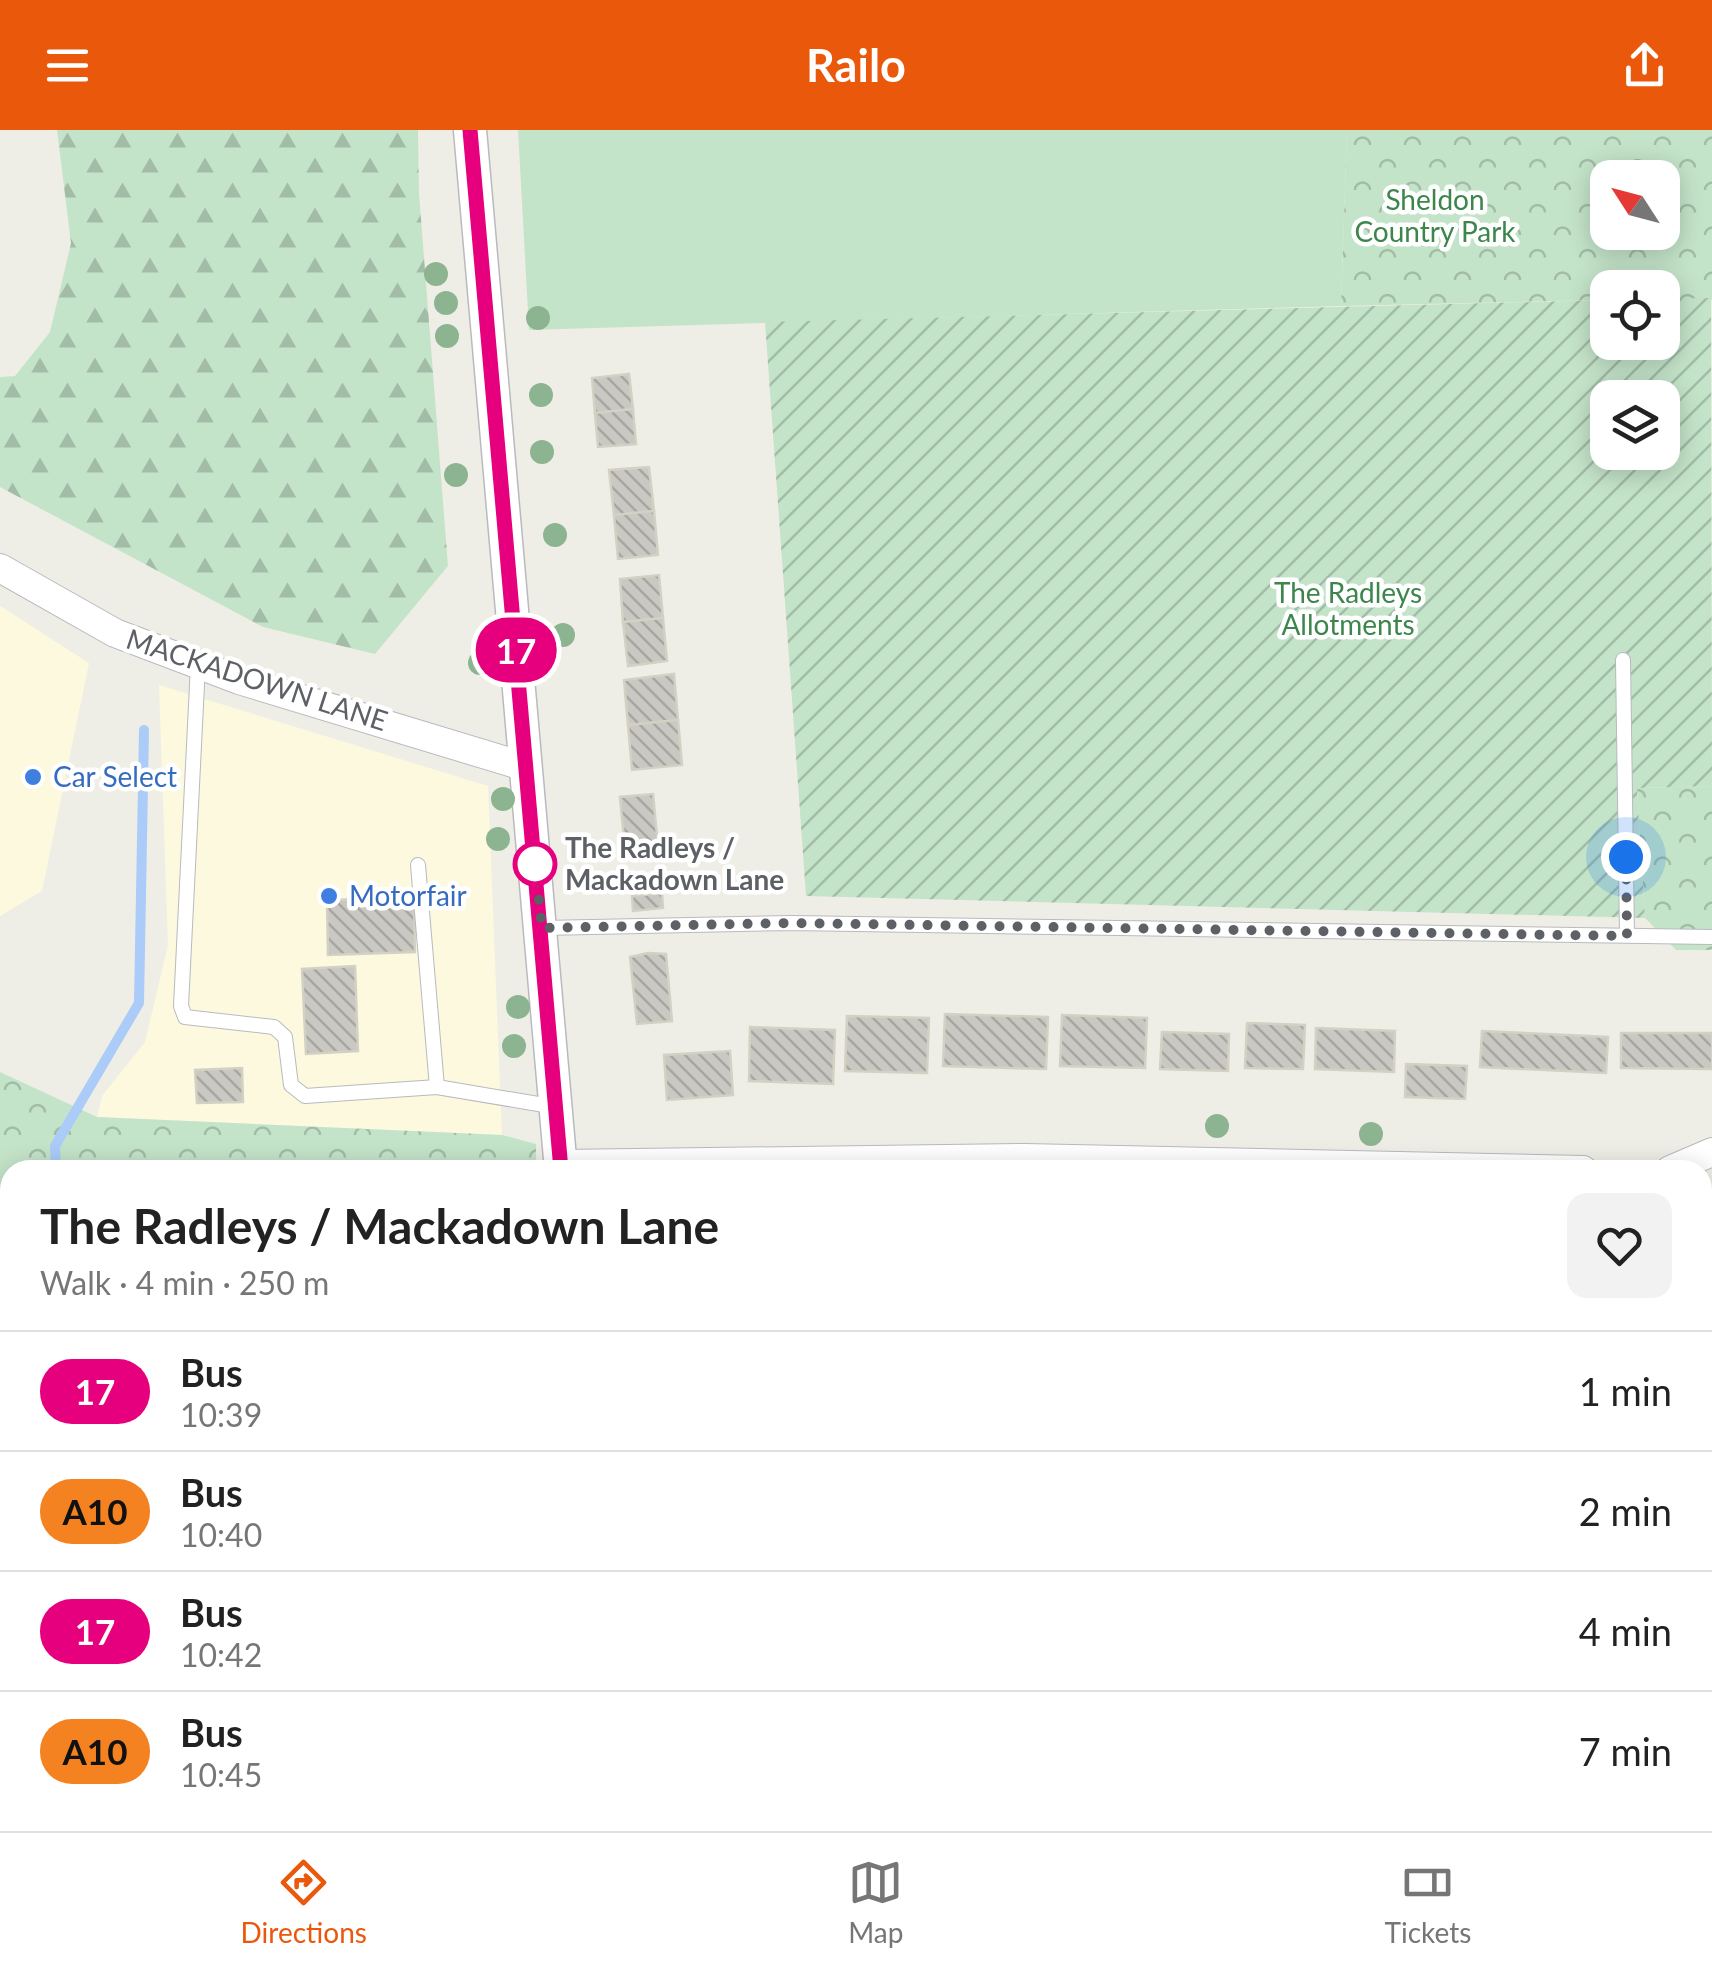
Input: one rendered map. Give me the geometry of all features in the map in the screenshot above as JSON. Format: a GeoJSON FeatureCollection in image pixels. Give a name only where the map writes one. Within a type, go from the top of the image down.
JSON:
{"type":"FeatureCollection","features":[{"type":"Feature","properties":{"kind":"street"},"geometry":{"type":"LineString","coordinates":[[470,130],[560,1160]]}},
{"type":"Feature","properties":{"kind":"street","name":"MACKADOWN LANE"},"geometry":{"type":"LineString","coordinates":[[0,568],[115,633],[198,665],[526,767]]}},
{"type":"Feature","properties":{"kind":"lane"},"geometry":{"type":"LineString","coordinates":[[1623,660],[1627,936]]}},
{"type":"Feature","properties":{"kind":"lane"},"geometry":{"type":"LineString","coordinates":[[198,665],[180,1006],[185,1017],[274,1027],[285,1037],[291,1085],[305,1096],[437,1088],[556,1107]]}},
{"type":"Feature","properties":{"kind":"lane"},"geometry":{"type":"LineString","coordinates":[[418,865],[437,1088]]}},
{"type":"Feature","properties":{"kind":"lane"},"geometry":{"type":"LineString","coordinates":[[542,928],[791,923],[1712,937]]}},
{"type":"Feature","properties":{"kind":"shaded area","name":"Car Select"},"geometry":{"type":"Polygon","coordinates":[[[0,606],[89,663],[42,891],[0,916],[0,606]]]}},
{"type":"Feature","properties":{"kind":"shaded area","name":"Motorfair"},"geometry":{"type":"Polygon","coordinates":[[[159,685],[488,786],[502,1135],[97,1117],[102,1096],[145,1042],[168,945],[159,685]]]}},
{"type":"Feature","properties":{"kind":"green space"},"geometry":{"type":"Polygon","coordinates":[[[57,130],[418,130],[419,193],[448,566],[375,654],[263,627],[0,487],[0,377],[15,376],[50,332],[71,243],[57,130]]]}},
{"type":"Feature","properties":{"kind":"green space"},"geometry":{"type":"Polygon","coordinates":[[[518,130],[1347,130],[1341,306],[529,330],[518,130]]]}},
{"type":"Feature","properties":{"kind":"green space","name":"Sheldon Country Park"},"geometry":{"type":"Polygon","coordinates":[[[1347,130],[1712,130],[1712,300],[1680,299],[1680,270],[1590,270],[1590,300],[1341,306],[1347,130]]]}},
{"type":"Feature","properties":{"kind":"green space","name":"The Radleys Allotments"},"geometry":{"type":"Polygon","coordinates":[[[1711,298],[1712,786],[1637,788],[1645,918],[806,896],[765,322],[1590,300],[1590,360],[1680,360],[1680,299],[1711,298]]]}},
{"type":"Feature","properties":{"kind":"green space"},"geometry":{"type":"Polygon","coordinates":[[[1712,786],[1712,950],[1676,950],[1645,918],[1637,788],[1712,786]]]}},
{"type":"Feature","properties":{"kind":"green space"},"geometry":{"type":"Polygon","coordinates":[[[0,1072],[97,1117],[502,1135],[536,1144],[536,1160],[0,1160],[0,1072]]]}},
{"type":"Feature","properties":{"kind":"building"},"geometry":{"type":"Polygon","coordinates":[[[629,374],[633,409],[595,413],[592,378],[629,374]]]}},
{"type":"Feature","properties":{"kind":"building"},"geometry":{"type":"Polygon","coordinates":[[[633,409],[636,444],[598,447],[595,413],[633,409]]]}},
{"type":"Feature","properties":{"kind":"building"},"geometry":{"type":"Polygon","coordinates":[[[649,467],[654,511],[614,515],[609,470],[649,467]]]}},
{"type":"Feature","properties":{"kind":"building"},"geometry":{"type":"Polygon","coordinates":[[[654,511],[658,555],[618,559],[614,515],[654,511]]]}},
{"type":"Feature","properties":{"kind":"building"},"geometry":{"type":"Polygon","coordinates":[[[659,575],[663,618],[623,622],[620,579],[659,575]]]}},
{"type":"Feature","properties":{"kind":"building"},"geometry":{"type":"Polygon","coordinates":[[[663,618],[667,661],[628,666],[623,622],[663,618]]]}},
{"type":"Feature","properties":{"kind":"building"},"geometry":{"type":"Polygon","coordinates":[[[674,674],[678,720],[628,725],[624,680],[674,674]]]}},
{"type":"Feature","properties":{"kind":"building"},"geometry":{"type":"Polygon","coordinates":[[[678,720],[682,765],[632,770],[628,725],[678,720]]]}},
{"type":"Feature","properties":{"kind":"building"},"geometry":{"type":"Polygon","coordinates":[[[653,794],[659,857],[626,860],[620,797],[653,794]]]}},
{"type":"Feature","properties":{"kind":"building"},"geometry":{"type":"Polygon","coordinates":[[[662,893],[663,908],[633,911],[632,896],[662,893]]]}},
{"type":"Feature","properties":{"kind":"building"},"geometry":{"type":"Polygon","coordinates":[[[414,898],[415,952],[328,955],[327,900],[414,898]]]}},
{"type":"Feature","properties":{"kind":"building"},"geometry":{"type":"Polygon","coordinates":[[[666,954],[672,1021],[637,1024],[630,957],[666,954]]]}},
{"type":"Feature","properties":{"kind":"building"},"geometry":{"type":"Polygon","coordinates":[[[355,966],[358,1051],[306,1054],[302,969],[355,966]]]}},
{"type":"Feature","properties":{"kind":"building"},"geometry":{"type":"Polygon","coordinates":[[[945,1014],[1048,1017],[1046,1069],[943,1066],[945,1014]]]}},
{"type":"Feature","properties":{"kind":"building"},"geometry":{"type":"Polygon","coordinates":[[[1062,1015],[1147,1018],[1145,1068],[1060,1066],[1062,1015]]]}},
{"type":"Feature","properties":{"kind":"building"},"geometry":{"type":"Polygon","coordinates":[[[847,1016],[929,1018],[927,1073],[845,1071],[847,1016]]]}},
{"type":"Feature","properties":{"kind":"building"},"geometry":{"type":"Polygon","coordinates":[[[1247,1023],[1305,1025],[1303,1069],[1245,1068],[1247,1023]]]}},
{"type":"Feature","properties":{"kind":"building"},"geometry":{"type":"Polygon","coordinates":[[[750,1027],[835,1030],[833,1084],[749,1081],[750,1027]]]}},
{"type":"Feature","properties":{"kind":"building"},"geometry":{"type":"Polygon","coordinates":[[[1316,1028],[1395,1031],[1394,1072],[1315,1069],[1316,1028]]]}},
{"type":"Feature","properties":{"kind":"building"},"geometry":{"type":"Polygon","coordinates":[[[1482,1031],[1608,1037],[1606,1073],[1480,1067],[1482,1031]]]}},
{"type":"Feature","properties":{"kind":"building"},"geometry":{"type":"Polygon","coordinates":[[[1162,1032],[1229,1034],[1228,1071],[1160,1069],[1162,1032]]]}},
{"type":"Feature","properties":{"kind":"building"},"geometry":{"type":"Polygon","coordinates":[[[1621,1033],[1712,1033],[1712,1069],[1621,1068],[1621,1033]]]}},
{"type":"Feature","properties":{"kind":"building"},"geometry":{"type":"Polygon","coordinates":[[[730,1051],[733,1095],[667,1100],[664,1055],[730,1051]]]}},
{"type":"Feature","properties":{"kind":"building"},"geometry":{"type":"Polygon","coordinates":[[[1406,1064],[1467,1066],[1465,1099],[1405,1097],[1406,1064]]]}},
{"type":"Feature","properties":{"kind":"building"},"geometry":{"type":"Polygon","coordinates":[[[242,1068],[243,1102],[197,1103],[195,1070],[242,1068]]]}},
{"type":"Feature","properties":{"kind":"waterway"},"geometry":{"type":"LineString","coordinates":[[56,1160],[55,1146],[139,1003],[144,730]]}},
{"type":"Feature","properties":{"kind":"bus line","name":"17"},"geometry":{"type":"LineString","coordinates":[[470,130],[560,1160]]}},
{"type":"Feature","properties":{"kind":"place","name":"Car Select"},"geometry":{"type":"Point","coordinates":[33,777]}},
{"type":"Feature","properties":{"kind":"place","name":"The Radleys / Mackadown Lane"},"geometry":{"type":"Point","coordinates":[535,864]}},
{"type":"Feature","properties":{"kind":"place","name":"Motorfair"},"geometry":{"type":"Point","coordinates":[329,896]}},
{"type":"Feature","properties":{"kind":"route"},"geometry":{"type":"LineString","coordinates":[[535,864],[542,928],[791,923],[1627,936],[1626,857]]}}]}
